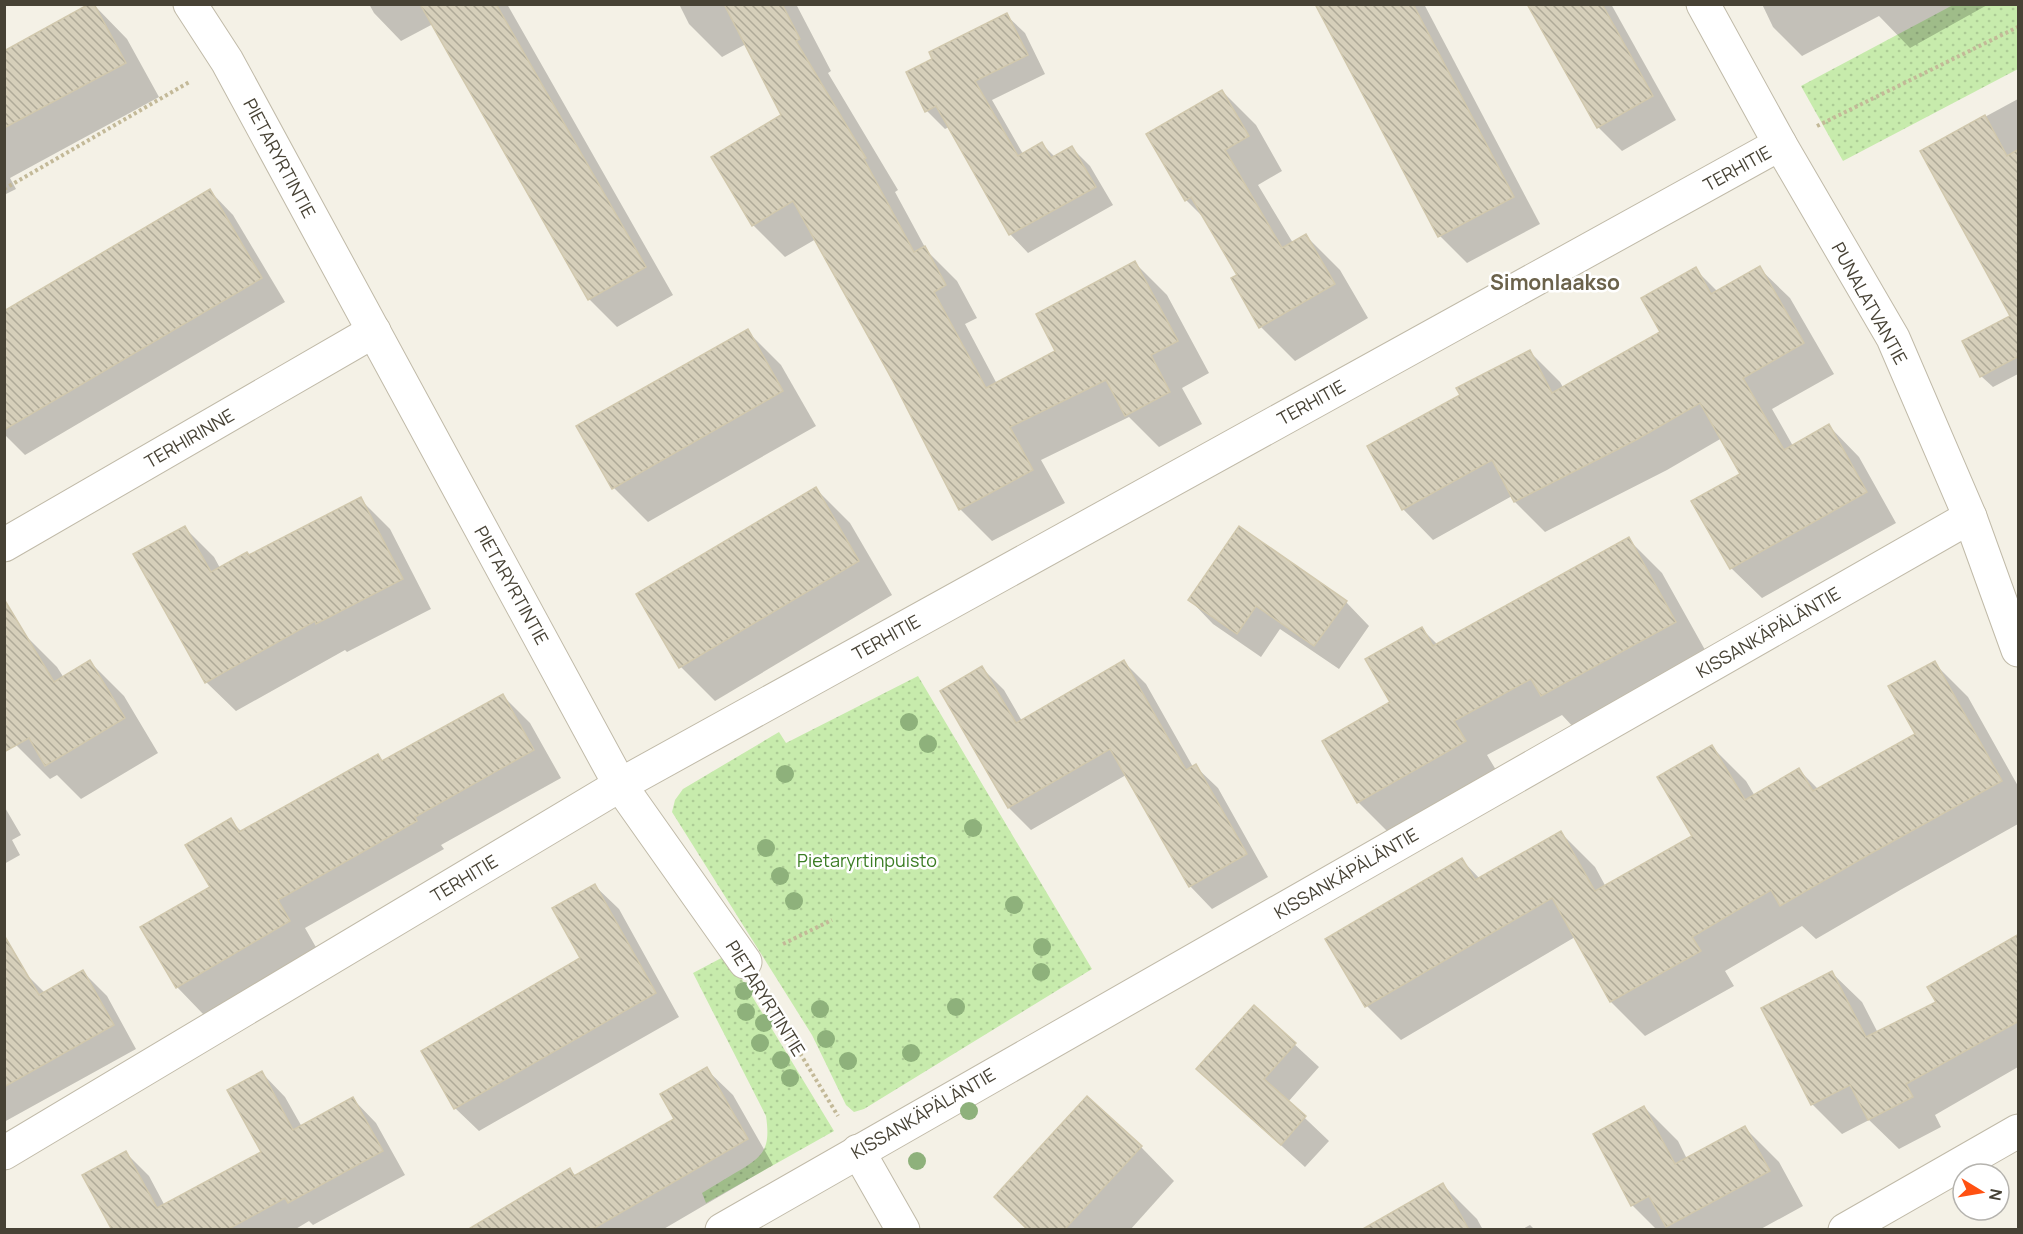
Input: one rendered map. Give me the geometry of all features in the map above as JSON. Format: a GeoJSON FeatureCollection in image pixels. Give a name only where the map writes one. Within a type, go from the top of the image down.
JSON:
{"type":"FeatureCollection","features":[{"type":"Feature","properties":{"kind":"street","name":"PIETARYRTINTIE"},"geometry":{"type":"LineString","coordinates":[[190,4],[227,61],[620,785],[745,962]]}},
{"type":"Feature","properties":{"kind":"street","name":"PUNALATVANTIE"},"geometry":{"type":"LineString","coordinates":[[1703,4],[1780,144],[1893,338],[1970,517],[2019,650]]}},
{"type":"Feature","properties":{"kind":"street","name":"TERHITIE"},"geometry":{"type":"LineString","coordinates":[[4,1153],[620,785],[1780,144]]}},
{"type":"Feature","properties":{"kind":"street","name":"TERHIRINNE"},"geometry":{"type":"LineString","coordinates":[[4,545],[374,331]]}},
{"type":"Feature","properties":{"kind":"street","name":"KISSANKÄPÄLÄNTIE"},"geometry":{"type":"LineString","coordinates":[[722,1230],[858,1150],[1970,517]]}},
{"type":"Feature","properties":{"kind":"street"},"geometry":{"type":"LineString","coordinates":[[1845,1230],[2019,1131]]}},
{"type":"Feature","properties":{"kind":"street"},"geometry":{"type":"LineString","coordinates":[[858,1150],[903,1230]]}},
{"type":"Feature","properties":{"kind":"path"},"geometry":{"type":"LineString","coordinates":[[1780,144],[2019,27]]}},
{"type":"Feature","properties":{"kind":"path"},"geometry":{"type":"LineString","coordinates":[[4,189],[227,61]]}},
{"type":"Feature","properties":{"kind":"path"},"geometry":{"type":"LineString","coordinates":[[745,962],[832,920]]}},
{"type":"Feature","properties":{"kind":"path","name":"PIETARYRTINTIE"},"geometry":{"type":"LineString","coordinates":[[745,962],[858,1150]]}},
{"type":"Feature","properties":{"kind":"green space"},"geometry":{"type":"Polygon","coordinates":[[[1953,5],[2018,5],[2018,69],[1843,161],[1801,86],[1953,5]]]}},
{"type":"Feature","properties":{"kind":"green space","name":"Pietaryrtinpuisto"},"geometry":{"type":"Polygon","coordinates":[[[918,676],[1092,969],[864,1109],[854,1112],[846,1105],[812,1035],[672,812],[675,800],[683,789],[779,732],[786,743],[918,676]]]}},
{"type":"Feature","properties":{"kind":"green space"},"geometry":{"type":"Polygon","coordinates":[[[727,955],[834,1131],[706,1203],[702,1193],[758,1157],[766,1145],[767,1137],[766,1116],[693,973],[727,955]]]}},
{"type":"Feature","properties":{"kind":"building"},"geometry":{"type":"Polygon","coordinates":[[[89,4],[94,4],[126,63],[4,128],[4,51],[89,4]]]}},
{"type":"Feature","properties":{"kind":"building"},"geometry":{"type":"Polygon","coordinates":[[[420,4],[496,4],[646,267],[588,300],[420,4]]]}},
{"type":"Feature","properties":{"kind":"building"},"geometry":{"type":"Polygon","coordinates":[[[724,4],[782,4],[800,39],[796,41],[866,158],[864,159],[914,252],[925,246],[946,285],[934,292],[986,388],[1055,351],[1036,314],[1135,261],[1178,341],[1151,355],[1170,392],[1125,416],[1106,380],[1010,427],[1033,470],[959,510],[894,383],[793,201],[752,226],[711,157],[781,115],[724,4]]]}},
{"type":"Feature","properties":{"kind":"building"},"geometry":{"type":"Polygon","coordinates":[[[1315,4],[1413,4],[1514,197],[1438,237],[1315,4]]]}},
{"type":"Feature","properties":{"kind":"building"},"geometry":{"type":"Polygon","coordinates":[[[1527,4],[1602,4],[1653,96],[1597,128],[1527,4]]]}},
{"type":"Feature","properties":{"kind":"building"},"geometry":{"type":"Polygon","coordinates":[[[1007,13],[1028,55],[975,81],[1018,156],[1042,142],[1051,158],[1072,146],[1096,187],[1009,235],[936,106],[925,112],[906,72],[932,59],[929,52],[1007,13]]]}},
{"type":"Feature","properties":{"kind":"building"},"geometry":{"type":"Polygon","coordinates":[[[1222,90],[1249,136],[1225,150],[1282,248],[1306,234],[1335,284],[1259,328],[1231,278],[1237,275],[1191,197],[1185,201],[1146,134],[1222,90]]]}},
{"type":"Feature","properties":{"kind":"building"},"geometry":{"type":"Polygon","coordinates":[[[1985,115],[2007,156],[2019,149],[2019,356],[1980,377],[1962,341],[2010,316],[1920,151],[1985,115]]]}},
{"type":"Feature","properties":{"kind":"building"},"geometry":{"type":"Polygon","coordinates":[[[210,189],[262,278],[4,430],[4,311],[210,189]]]}},
{"type":"Feature","properties":{"kind":"building"},"geometry":{"type":"Polygon","coordinates":[[[1760,266],[1804,343],[1743,378],[1784,450],[1829,424],[1867,492],[1730,569],[1691,501],[1740,474],[1700,403],[1636,440],[1514,502],[1492,460],[1402,510],[1367,446],[1460,395],[1456,388],[1530,350],[1552,393],[1660,332],[1641,298],[1696,267],[1711,294],[1760,266]]]}},
{"type":"Feature","properties":{"kind":"building"},"geometry":{"type":"Polygon","coordinates":[[[748,329],[783,391],[612,489],[576,426],[748,329]]]}},
{"type":"Feature","properties":{"kind":"building"},"geometry":{"type":"Polygon","coordinates":[[[816,487],[859,561],[679,668],[636,594],[816,487]]]}},
{"type":"Feature","properties":{"kind":"building"},"geometry":{"type":"Polygon","coordinates":[[[361,497],[403,579],[316,624],[315,621],[205,683],[133,554],[185,526],[211,572],[361,497]]]}},
{"type":"Feature","properties":{"kind":"building"},"geometry":{"type":"Polygon","coordinates":[[[1239,526],[1347,601],[1314,646],[1256,606],[1237,634],[1188,600],[1239,526]]]}},
{"type":"Feature","properties":{"kind":"building"},"geometry":{"type":"Polygon","coordinates":[[[1629,537],[1676,622],[1541,696],[1531,679],[1454,721],[1466,741],[1357,803],[1322,741],[1390,702],[1365,659],[1422,627],[1433,646],[1629,537]]]}},
{"type":"Feature","properties":{"kind":"building"},"geometry":{"type":"Polygon","coordinates":[[[4,599],[54,682],[90,660],[125,718],[45,766],[29,738],[4,752],[4,599]]]}},
{"type":"Feature","properties":{"kind":"building"},"geometry":{"type":"Polygon","coordinates":[[[1124,660],[1186,770],[1196,764],[1247,854],[1189,887],[1110,749],[1008,808],[940,691],[982,666],[1016,723],[1124,660]]]}},
{"type":"Feature","properties":{"kind":"building"},"geometry":{"type":"Polygon","coordinates":[[[1935,661],[2002,781],[1780,906],[1771,890],[1692,937],[1701,951],[1610,1002],[1552,898],[1365,1007],[1325,939],[1462,858],[1475,880],[1561,831],[1595,891],[1692,836],[1657,777],[1712,745],[1745,800],[1799,768],[1813,791],[1915,734],[1888,686],[1935,661]]]}},
{"type":"Feature","properties":{"kind":"building"},"geometry":{"type":"Polygon","coordinates":[[[503,694],[534,750],[415,817],[417,821],[278,900],[290,921],[176,988],[140,927],[210,887],[185,845],[231,818],[239,832],[378,754],[382,761],[503,694]]]}},
{"type":"Feature","properties":{"kind":"building"},"geometry":{"type":"Polygon","coordinates":[[[595,884],[656,993],[454,1109],[421,1051],[580,958],[552,908],[595,884]]]}},
{"type":"Feature","properties":{"kind":"building"},"geometry":{"type":"Polygon","coordinates":[[[2019,934],[2019,1021],[1906,1084],[1913,1097],[1868,1120],[1850,1085],[1811,1105],[1761,1008],[1832,971],[1866,1037],[1936,1002],[1927,987],[2019,934]]]}},
{"type":"Feature","properties":{"kind":"building"},"geometry":{"type":"Polygon","coordinates":[[[4,935],[39,995],[83,970],[114,1025],[4,1087],[4,935]]]}},
{"type":"Feature","properties":{"kind":"building"},"geometry":{"type":"Polygon","coordinates":[[[1254,1005],[1296,1043],[1264,1079],[1306,1116],[1281,1145],[1196,1069],[1254,1005]]]}},
{"type":"Feature","properties":{"kind":"building"},"geometry":{"type":"Polygon","coordinates":[[[707,1067],[748,1139],[591,1230],[467,1230],[570,1168],[574,1176],[674,1119],[660,1094],[707,1067]]]}},
{"type":"Feature","properties":{"kind":"building"},"geometry":{"type":"Polygon","coordinates":[[[262,1071],[293,1130],[353,1097],[383,1151],[288,1203],[285,1198],[227,1230],[112,1230],[82,1175],[126,1151],[157,1208],[261,1152],[227,1090],[262,1071]]]}},
{"type":"Feature","properties":{"kind":"building"},"geometry":{"type":"Polygon","coordinates":[[[1087,1096],[1142,1146],[1064,1230],[1028,1230],[994,1197],[1087,1096]]]}},
{"type":"Feature","properties":{"kind":"building"},"geometry":{"type":"Polygon","coordinates":[[[1644,1106],[1675,1164],[1745,1126],[1770,1171],[1666,1227],[1649,1196],[1631,1206],[1593,1134],[1644,1106]]]}},
{"type":"Feature","properties":{"kind":"building"},"geometry":{"type":"Polygon","coordinates":[[[1443,1183],[1469,1230],[1361,1230],[1443,1183]]]}},
{"type":"Feature","properties":{"kind":"district","name":"Simonlaakso"},"geometry":{"type":"Point","coordinates":[1555,282]}}]}
